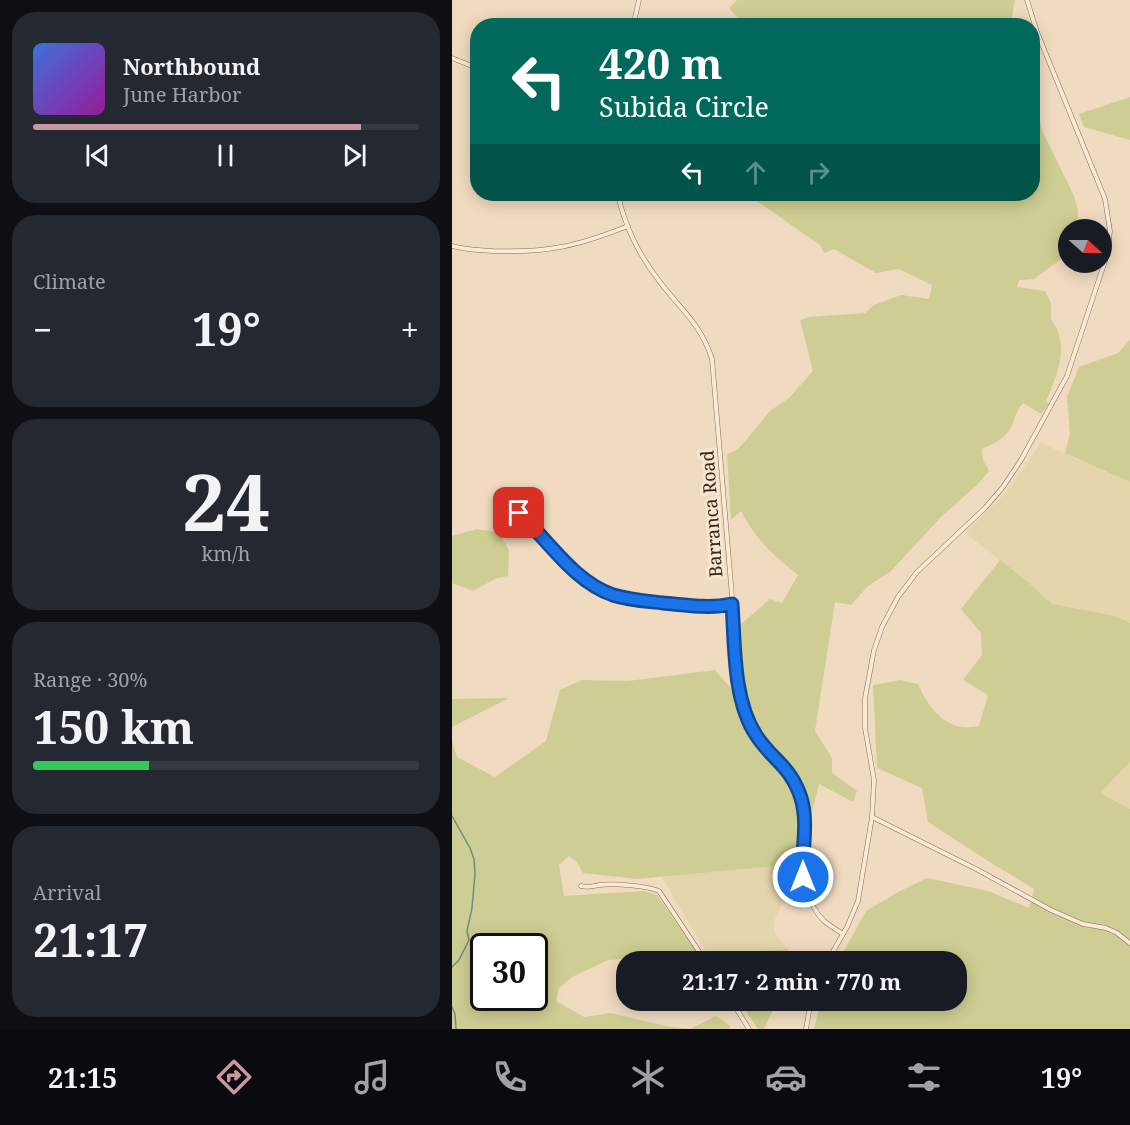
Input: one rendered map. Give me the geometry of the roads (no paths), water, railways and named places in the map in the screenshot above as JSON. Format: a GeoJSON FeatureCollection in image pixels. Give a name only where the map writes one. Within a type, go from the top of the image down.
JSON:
{"type":"FeatureCollection","features":[{"type":"Feature","properties":{"kind":"street"},"geometry":{"type":"LineString","coordinates":[[635,18],[639,0]]}},
{"type":"Feature","properties":{"kind":"street"},"geometry":{"type":"LineString","coordinates":[[1026,0],[1032,18]]}},
{"type":"Feature","properties":{"kind":"street"},"geometry":{"type":"LineString","coordinates":[[834,951],[844,934],[858,900],[872,817],[874,780],[865,728],[865,698],[874,650],[882,627],[898,597],[917,572],[985,508],[1021,460],[1067,376],[1107,255],[1110,231],[1105,199],[1040,39]]}},
{"type":"Feature","properties":{"kind":"street"},"geometry":{"type":"LineString","coordinates":[[452,58],[470,65]]}},
{"type":"Feature","properties":{"kind":"street","name":"Barranca Road"},"geometry":{"type":"LineString","coordinates":[[620,201],[628,226],[653,273],[699,327],[712,360],[739,689],[743,710],[756,735],[786,768],[798,791],[804,812],[803,869],[807,891],[813,906],[825,921],[844,934]]}},
{"type":"Feature","properties":{"kind":"street"},"geometry":{"type":"LineString","coordinates":[[452,246],[473,251],[539,251],[574,246],[628,226]]}},
{"type":"Feature","properties":{"kind":"street"},"geometry":{"type":"LineString","coordinates":[[500,500],[524,518],[569,567],[605,591],[634,600],[688,606],[732,604]]}},
{"type":"Feature","properties":{"kind":"street"},"geometry":{"type":"LineString","coordinates":[[872,817],[978,870],[1051,910],[1083,924],[1106,928],[1117,933],[1130,944]]}},
{"type":"Feature","properties":{"kind":"street"},"geometry":{"type":"LineString","coordinates":[[581,886],[590,888],[602,885],[641,886],[659,891],[699,951]]}},
{"type":"Feature","properties":{"kind":"street"},"geometry":{"type":"LineString","coordinates":[[738,1011],[749,1029]]}},
{"type":"Feature","properties":{"kind":"street"},"geometry":{"type":"LineString","coordinates":[[806,1029],[808,1011]]}},
{"type":"Feature","properties":{"kind":"waterway"},"geometry":{"type":"LineString","coordinates":[[452,816],[470,848],[474,859],[475,874],[467,931],[469,940],[459,960],[452,967]]}},
{"type":"Feature","properties":{"kind":"waterway"},"geometry":{"type":"LineString","coordinates":[[452,1007],[456,1029]]}}]}
